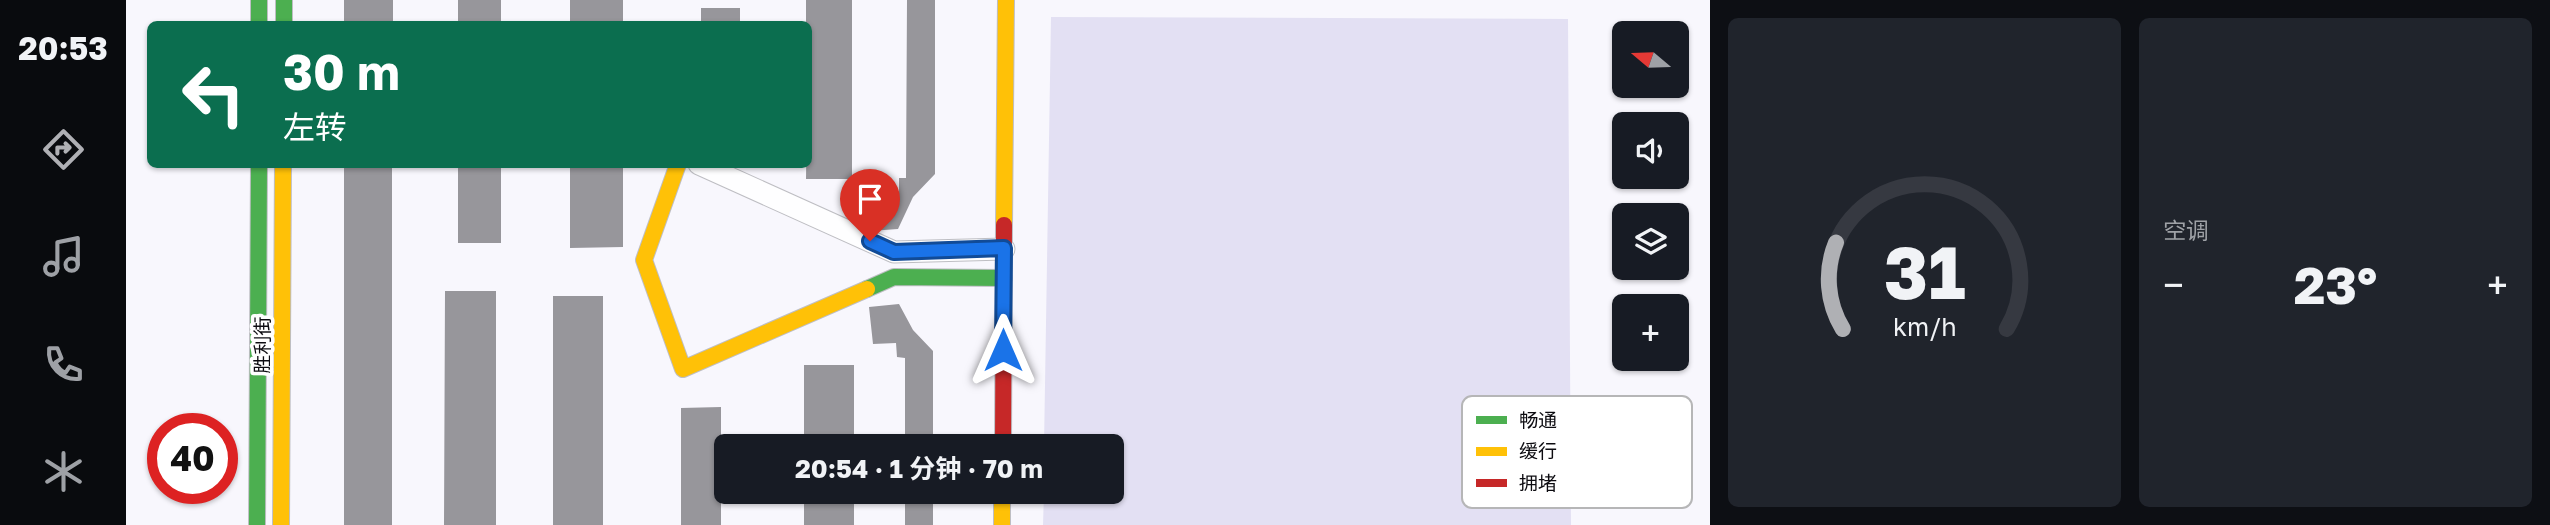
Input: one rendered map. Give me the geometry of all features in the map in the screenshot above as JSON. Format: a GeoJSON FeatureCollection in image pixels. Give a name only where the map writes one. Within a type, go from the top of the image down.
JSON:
{"type":"FeatureCollection","features":[{"type":"Feature","properties":{"kind":"street"},"geometry":{"type":"LineString","coordinates":[[259,21],[260,0]]}},
{"type":"Feature","properties":{"kind":"street"},"geometry":{"type":"LineString","coordinates":[[284,0],[284,21]]}},
{"type":"Feature","properties":{"kind":"street"},"geometry":{"type":"LineString","coordinates":[[1003,434],[1006,0]]}},
{"type":"Feature","properties":{"kind":"street","name":"胜利街"},"geometry":{"type":"LineString","coordinates":[[257,525],[259,168]]}},
{"type":"Feature","properties":{"kind":"street","name":"胜利街"},"geometry":{"type":"LineString","coordinates":[[281,525],[283,168]]}},
{"type":"Feature","properties":{"kind":"street"},"geometry":{"type":"LineString","coordinates":[[677,168],[644,260],[683,369],[894,277],[1004,278]]}},
{"type":"Feature","properties":{"kind":"street"},"geometry":{"type":"LineString","coordinates":[[708,168],[894,252],[1004,248]]}},
{"type":"Feature","properties":{"kind":"street"},"geometry":{"type":"LineString","coordinates":[[1002,504],[1002,525]]}},
{"type":"Feature","properties":{"kind":"shaded area"},"geometry":{"type":"Polygon","coordinates":[[[1051,17],[1568,19],[1570,396],[1462,396],[1462,508],[1571,508],[1571,525],[1043,525],[1044,504],[1124,504],[1124,434],[1044,434],[1051,17]]]}},
{"type":"Feature","properties":{"kind":"building"},"geometry":{"type":"Polygon","coordinates":[[[344,0],[393,0],[393,21],[344,21],[344,0]]]}},
{"type":"Feature","properties":{"kind":"building"},"geometry":{"type":"Polygon","coordinates":[[[458,0],[501,0],[501,21],[458,21],[458,0]]]}},
{"type":"Feature","properties":{"kind":"building"},"geometry":{"type":"Polygon","coordinates":[[[570,0],[623,0],[623,21],[570,21],[570,0]]]}},
{"type":"Feature","properties":{"kind":"building"},"geometry":{"type":"Polygon","coordinates":[[[806,0],[852,0],[852,179],[806,179],[806,168],[812,168],[812,21],[806,21],[806,0]]]}},
{"type":"Feature","properties":{"kind":"building"},"geometry":{"type":"Polygon","coordinates":[[[907,0],[935,0],[935,174],[913,197],[898,229],[870,231],[869,194],[899,192],[899,178],[906,178],[907,0]]]}},
{"type":"Feature","properties":{"kind":"building"},"geometry":{"type":"Polygon","coordinates":[[[701,8],[740,8],[740,21],[701,21],[701,8]]]}},
{"type":"Feature","properties":{"kind":"building"},"geometry":{"type":"Polygon","coordinates":[[[344,168],[392,168],[392,525],[344,525],[344,168]]]}},
{"type":"Feature","properties":{"kind":"building"},"geometry":{"type":"Polygon","coordinates":[[[458,168],[501,168],[501,243],[458,243],[458,168]]]}},
{"type":"Feature","properties":{"kind":"building"},"geometry":{"type":"Polygon","coordinates":[[[570,168],[623,168],[623,247],[570,248],[570,168]]]}},
{"type":"Feature","properties":{"kind":"building"},"geometry":{"type":"Polygon","coordinates":[[[445,291],[496,291],[496,525],[444,525],[445,291]]]}},
{"type":"Feature","properties":{"kind":"building"},"geometry":{"type":"Polygon","coordinates":[[[553,296],[603,296],[603,525],[553,525],[553,296]]]}},
{"type":"Feature","properties":{"kind":"building"},"geometry":{"type":"Polygon","coordinates":[[[899,304],[913,330],[933,351],[933,434],[905,434],[905,358],[897,357],[896,343],[873,344],[869,307],[899,304]]]}},
{"type":"Feature","properties":{"kind":"building"},"geometry":{"type":"Polygon","coordinates":[[[804,365],[854,365],[854,434],[804,434],[804,365]]]}},
{"type":"Feature","properties":{"kind":"building"},"geometry":{"type":"Polygon","coordinates":[[[721,407],[721,434],[714,434],[714,504],[721,504],[721,525],[681,525],[681,408],[721,407]]]}},
{"type":"Feature","properties":{"kind":"building"},"geometry":{"type":"Polygon","coordinates":[[[804,504],[854,504],[854,525],[804,525],[804,504]]]}},
{"type":"Feature","properties":{"kind":"building"},"geometry":{"type":"Polygon","coordinates":[[[905,504],[933,504],[933,525],[905,525],[905,504]]]}},
{"type":"Feature","properties":{"kind":"traffic: fast"},"geometry":{"type":"LineString","coordinates":[[259,0],[259,21]]}},
{"type":"Feature","properties":{"kind":"traffic: fast"},"geometry":{"type":"LineString","coordinates":[[284,0],[284,21]]}},
{"type":"Feature","properties":{"kind":"traffic: fast"},"geometry":{"type":"LineString","coordinates":[[257,525],[259,168]]}},
{"type":"Feature","properties":{"kind":"traffic: fast"},"geometry":{"type":"LineString","coordinates":[[867,289],[894,277],[1004,278]]}},
{"type":"Feature","properties":{"kind":"traffic: slow"},"geometry":{"type":"LineString","coordinates":[[1004,225],[1006,0]]}},
{"type":"Feature","properties":{"kind":"traffic: slow"},"geometry":{"type":"LineString","coordinates":[[281,525],[283,168]]}},
{"type":"Feature","properties":{"kind":"traffic: slow"},"geometry":{"type":"LineString","coordinates":[[677,168],[644,260],[683,369],[867,289]]}},
{"type":"Feature","properties":{"kind":"traffic: slow"},"geometry":{"type":"LineString","coordinates":[[1002,504],[1002,525]]}},
{"type":"Feature","properties":{"kind":"traffic: jam"},"geometry":{"type":"LineString","coordinates":[[1003,434],[1004,225]]}},
{"type":"Feature","properties":{"kind":"route"},"geometry":{"type":"LineString","coordinates":[[870,241],[894,252],[1004,248],[1003,350]]}}]}
